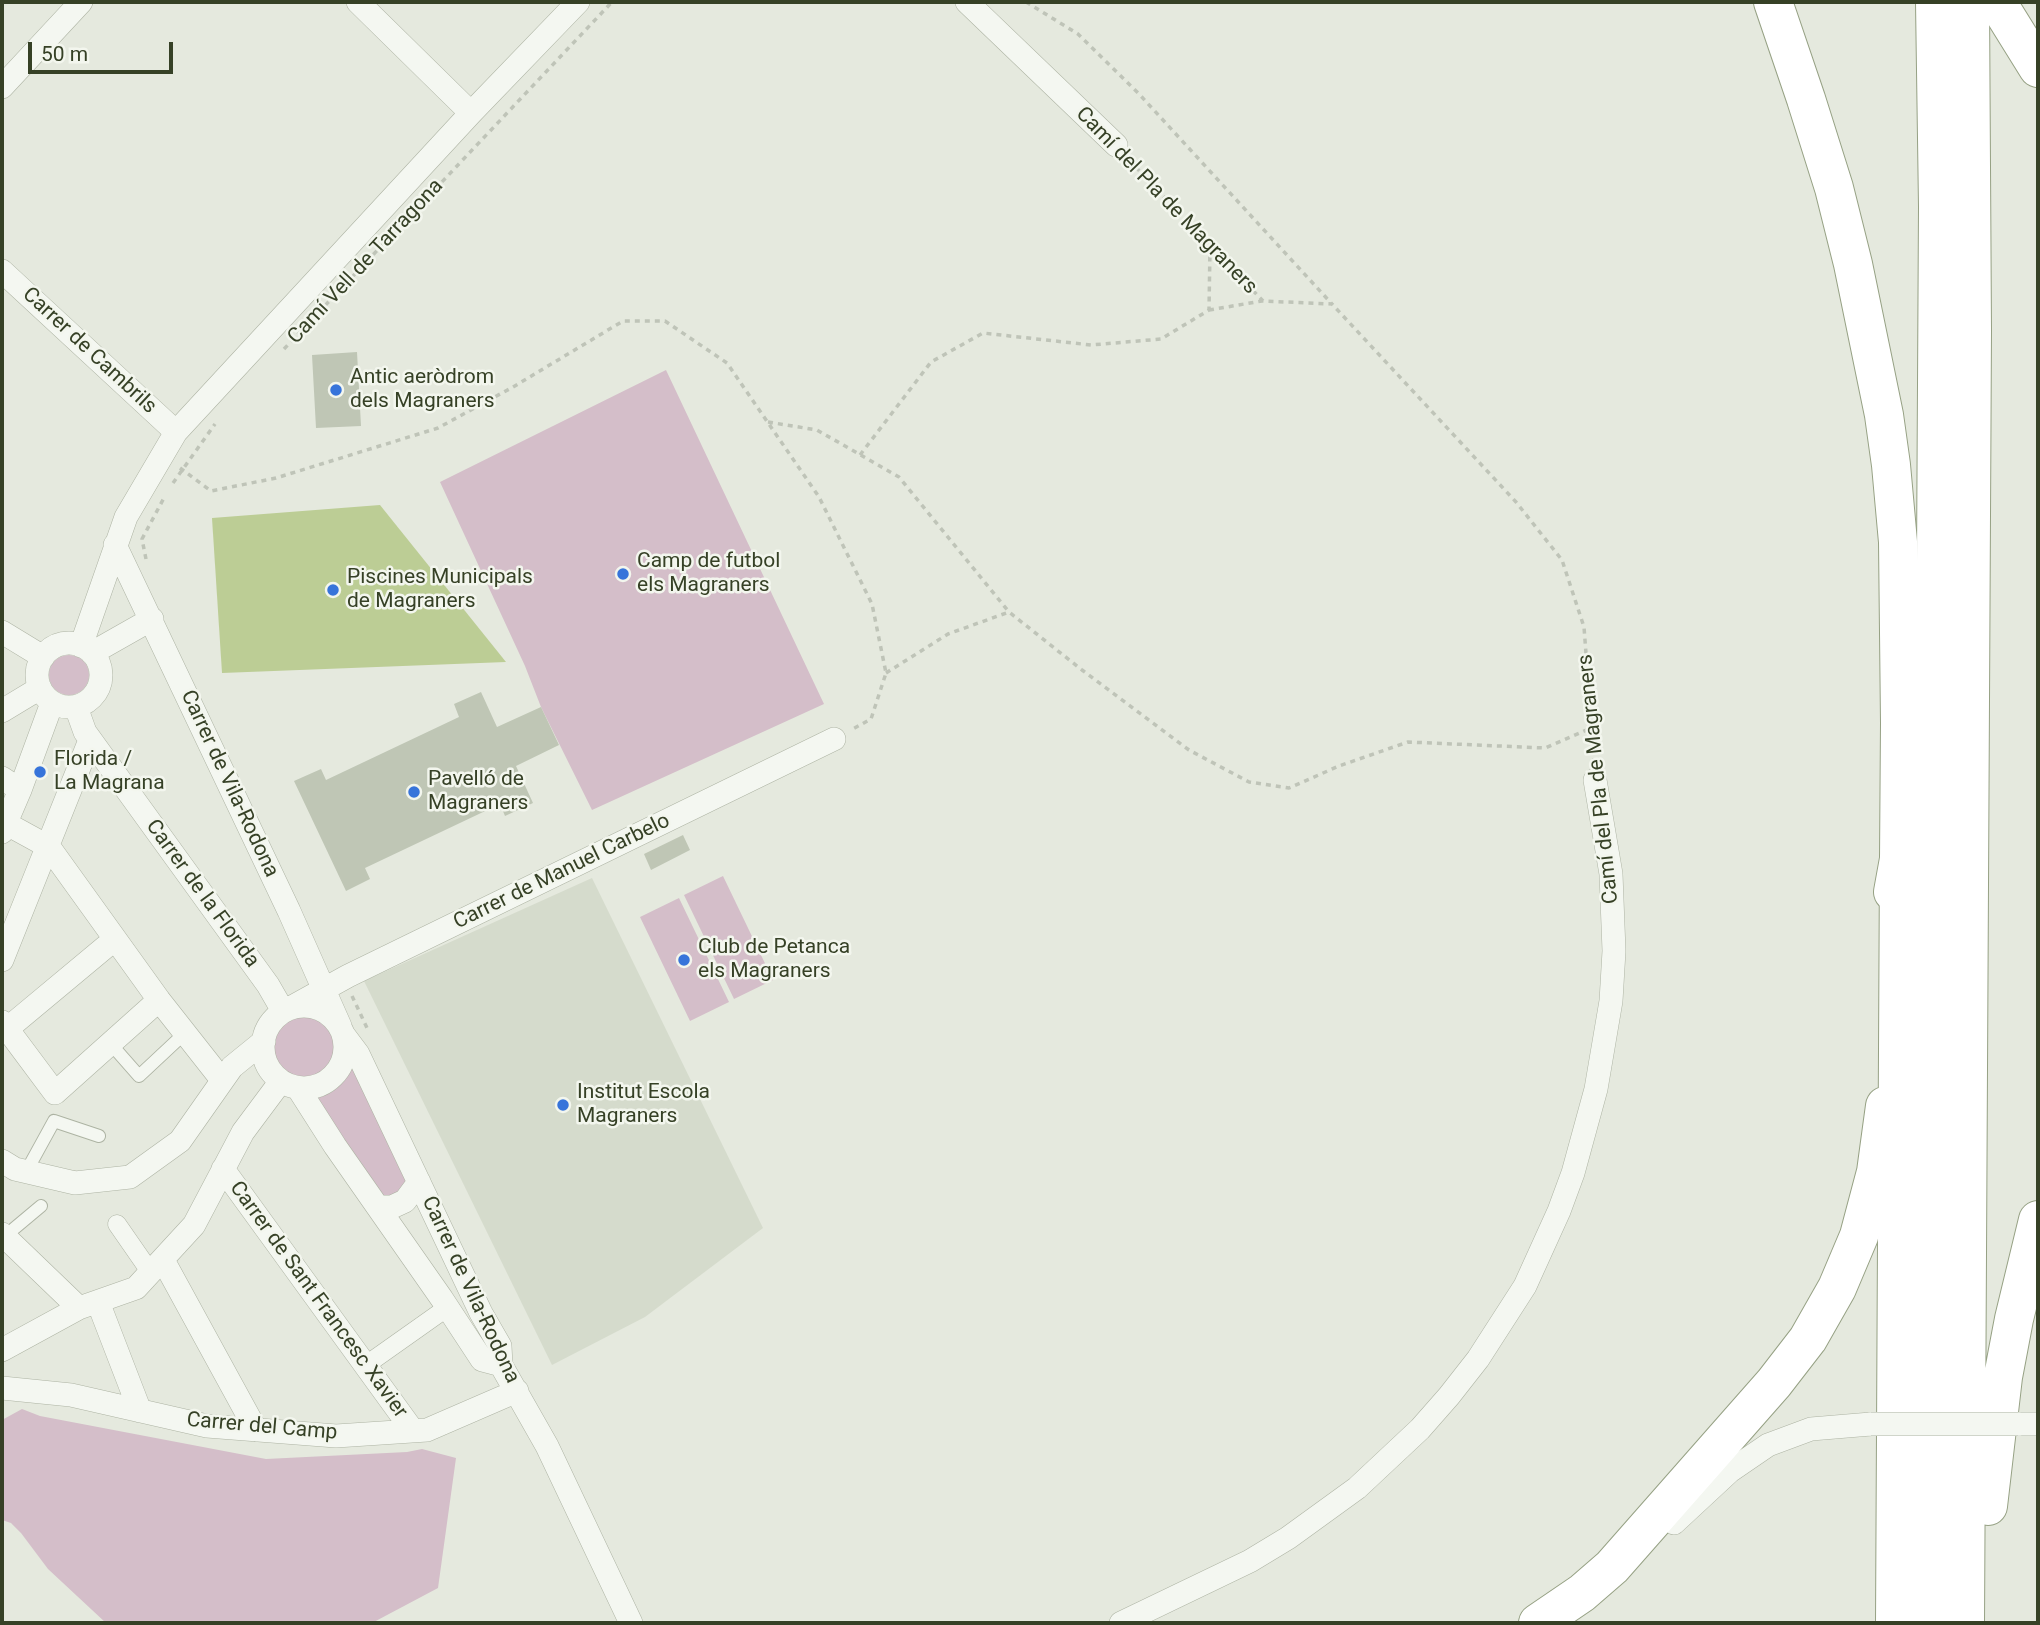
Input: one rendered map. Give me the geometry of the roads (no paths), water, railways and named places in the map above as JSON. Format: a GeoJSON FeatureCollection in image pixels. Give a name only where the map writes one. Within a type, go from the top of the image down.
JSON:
{"type":"FeatureCollection","features":[{"type":"Feature","properties":{"kind":"highway"},"geometry":{"type":"LineString","coordinates":[[1773,2],[1834,188],[1853,264],[1884,415],[1895,494],[1898,552],[1899,859],[1895,1623]]}},
{"type":"Feature","properties":{"kind":"highway"},"geometry":{"type":"LineString","coordinates":[[1968,3],[2038,68]]}},
{"type":"Feature","properties":{"kind":"highway"},"geometry":{"type":"LineString","coordinates":[[1930,1623],[1938,221],[1968,3]]}},
{"type":"Feature","properties":{"kind":"highway"},"geometry":{"type":"LineString","coordinates":[[1965,1623],[1972,304],[1968,3]]}},
{"type":"Feature","properties":{"kind":"highway"},"geometry":{"type":"LineString","coordinates":[[1538,1623],[1612,1567],[1780,1376],[1808,1339],[1837,1288],[1859,1236],[1881,1141],[1886,1077],[1889,915],[1899,859]]}},
{"type":"Feature","properties":{"kind":"highway"},"geometry":{"type":"LineString","coordinates":[[1982,1623],[1985,1532],[2003,1377],[2014,1318],[2038,1220]]}},
{"type":"Feature","properties":{"kind":"street"},"geometry":{"type":"LineString","coordinates":[[2,88],[81,2]]}},
{"type":"Feature","properties":{"kind":"street"},"geometry":{"type":"LineString","coordinates":[[358,2],[471,113]]}},
{"type":"Feature","properties":{"kind":"street","name":"Camí Vell de Tarragona"},"geometry":{"type":"LineString","coordinates":[[86,649],[115,545],[126,517],[176,432],[471,113],[578,2]]}},
{"type":"Feature","properties":{"kind":"street","name":"Camí del Pla de Magraners"},"geometry":{"type":"LineString","coordinates":[[967,2],[1116,145]]}},
{"type":"Feature","properties":{"kind":"street","name":"Carrer de Cambrils"},"geometry":{"type":"LineString","coordinates":[[2,271],[176,432]]}},
{"type":"Feature","properties":{"kind":"street","name":"Carrer de Vila-Rodona"},"geometry":{"type":"LineString","coordinates":[[115,545],[295,922],[342,1030],[358,1055],[481,1313],[500,1346],[501,1365],[547,1446],[631,1623]]}},
{"type":"Feature","properties":{"kind":"street"},"geometry":{"type":"LineString","coordinates":[[86,649],[99,664],[100,685],[93,696],[76,707],[64,707],[46,695],[37,676],[43,657],[51,649],[63,644],[86,649],[152,619]]}},
{"type":"Feature","properties":{"kind":"street"},"geometry":{"type":"LineString","coordinates":[[2,632],[43,657]]}},
{"type":"Feature","properties":{"kind":"street"},"geometry":{"type":"LineString","coordinates":[[2,712],[46,695]]}},
{"type":"Feature","properties":{"kind":"street"},"geometry":{"type":"LineString","coordinates":[[46,695],[11,784],[4,828],[49,847],[159,1000],[222,1080]]}},
{"type":"Feature","properties":{"kind":"street","name":"Carrer de la Florida"},"geometry":{"type":"LineString","coordinates":[[76,707],[80,722],[90,740],[288,1009]]}},
{"type":"Feature","properties":{"kind":"street","name":"Carrer de Manuel Carbelo"},"geometry":{"type":"LineString","coordinates":[[288,1009],[348,976],[834,739]]}},
{"type":"Feature","properties":{"kind":"street"},"geometry":{"type":"LineString","coordinates":[[2,960],[90,740]]}},
{"type":"Feature","properties":{"kind":"street","name":"Camí del Pla de Magraners"},"geometry":{"type":"LineString","coordinates":[[1121,1623],[1250,1561],[1289,1538],[1357,1488],[1420,1429],[1449,1396],[1503,1323],[1525,1286],[1559,1211],[1576,1162],[1596,1090],[1611,1001],[1614,951],[1611,874],[1595,780]]}},
{"type":"Feature","properties":{"kind":"street"},"geometry":{"type":"LineString","coordinates":[[115,939],[4,1025],[55,1093],[159,1000]]}},
{"type":"Feature","properties":{"kind":"street"},"geometry":{"type":"LineString","coordinates":[[290,1084],[316,1086],[325,1082],[338,1070],[345,1053],[342,1030],[334,1018],[319,1008],[310,1006],[288,1009],[270,1024],[264,1041],[268,1068],[290,1084],[448,1307],[482,1360],[501,1365]]}},
{"type":"Feature","properties":{"kind":"street"},"geometry":{"type":"LineString","coordinates":[[2,1161],[15,1169],[75,1184],[130,1177],[180,1141],[222,1080],[235,1065],[264,1041]]}},
{"type":"Feature","properties":{"kind":"street"},"geometry":{"type":"LineString","coordinates":[[2,1350],[29,1333],[88,1305],[136,1288],[194,1225],[243,1132],[290,1084]]}},
{"type":"Feature","properties":{"kind":"street","name":"Carrer de Sant Francesc Xavier"},"geometry":{"type":"LineString","coordinates":[[223,1169],[413,1431]]}},
{"type":"Feature","properties":{"kind":"street","name":"Carrer de Vila-Rodona"},"geometry":{"type":"LineString","coordinates":[[378,1207],[391,1207],[405,1201],[419,1182]]}},
{"type":"Feature","properties":{"kind":"street"},"geometry":{"type":"LineString","coordinates":[[117,1224],[157,1266],[256,1430]]}},
{"type":"Feature","properties":{"kind":"street"},"geometry":{"type":"LineString","coordinates":[[3,1236],[88,1305],[140,1411]]}},
{"type":"Feature","properties":{"kind":"street"},"geometry":{"type":"LineString","coordinates":[[366,1365],[448,1307]]}},
{"type":"Feature","properties":{"kind":"street","name":"Carrer del Camp"},"geometry":{"type":"LineString","coordinates":[[2,1388],[71,1395],[207,1426],[336,1436],[427,1430],[517,1391]]}},
{"type":"Feature","properties":{"kind":"street"},"geometry":{"type":"LineString","coordinates":[[1562,1623],[1602,1595],[1692,1505],[1768,1444],[1811,1429],[1871,1424],[2028,1424]]}},
{"type":"Feature","properties":{"kind":"lane"},"geometry":{"type":"LineString","coordinates":[[110,1043],[139,1076],[186,1033]]}},
{"type":"Feature","properties":{"kind":"lane"},"geometry":{"type":"LineString","coordinates":[[26,1172],[54,1121],[99,1136]]}},
{"type":"Feature","properties":{"kind":"lane"},"geometry":{"type":"LineString","coordinates":[[3,1236],[41,1206]]}},
{"type":"Feature","properties":{"kind":"place","name":"Antic aeròdrom dels Magraners"},"geometry":{"type":"Point","coordinates":[336,390]}},
{"type":"Feature","properties":{"kind":"place","name":"Camp de futbol els Magraners"},"geometry":{"type":"Point","coordinates":[623,574]}},
{"type":"Feature","properties":{"kind":"place","name":"Piscines Municipals de Magraners"},"geometry":{"type":"Point","coordinates":[333,590]}},
{"type":"Feature","properties":{"kind":"place","name":"Florida / La Magrana"},"geometry":{"type":"Point","coordinates":[40,772]}},
{"type":"Feature","properties":{"kind":"place","name":"Pavelló de Magraners"},"geometry":{"type":"Point","coordinates":[414,792]}},
{"type":"Feature","properties":{"kind":"place","name":"Club de Petanca els Magraners"},"geometry":{"type":"Point","coordinates":[684,960]}},
{"type":"Feature","properties":{"kind":"place","name":"Institut Escola Magraners"},"geometry":{"type":"Point","coordinates":[563,1105]}}]}
